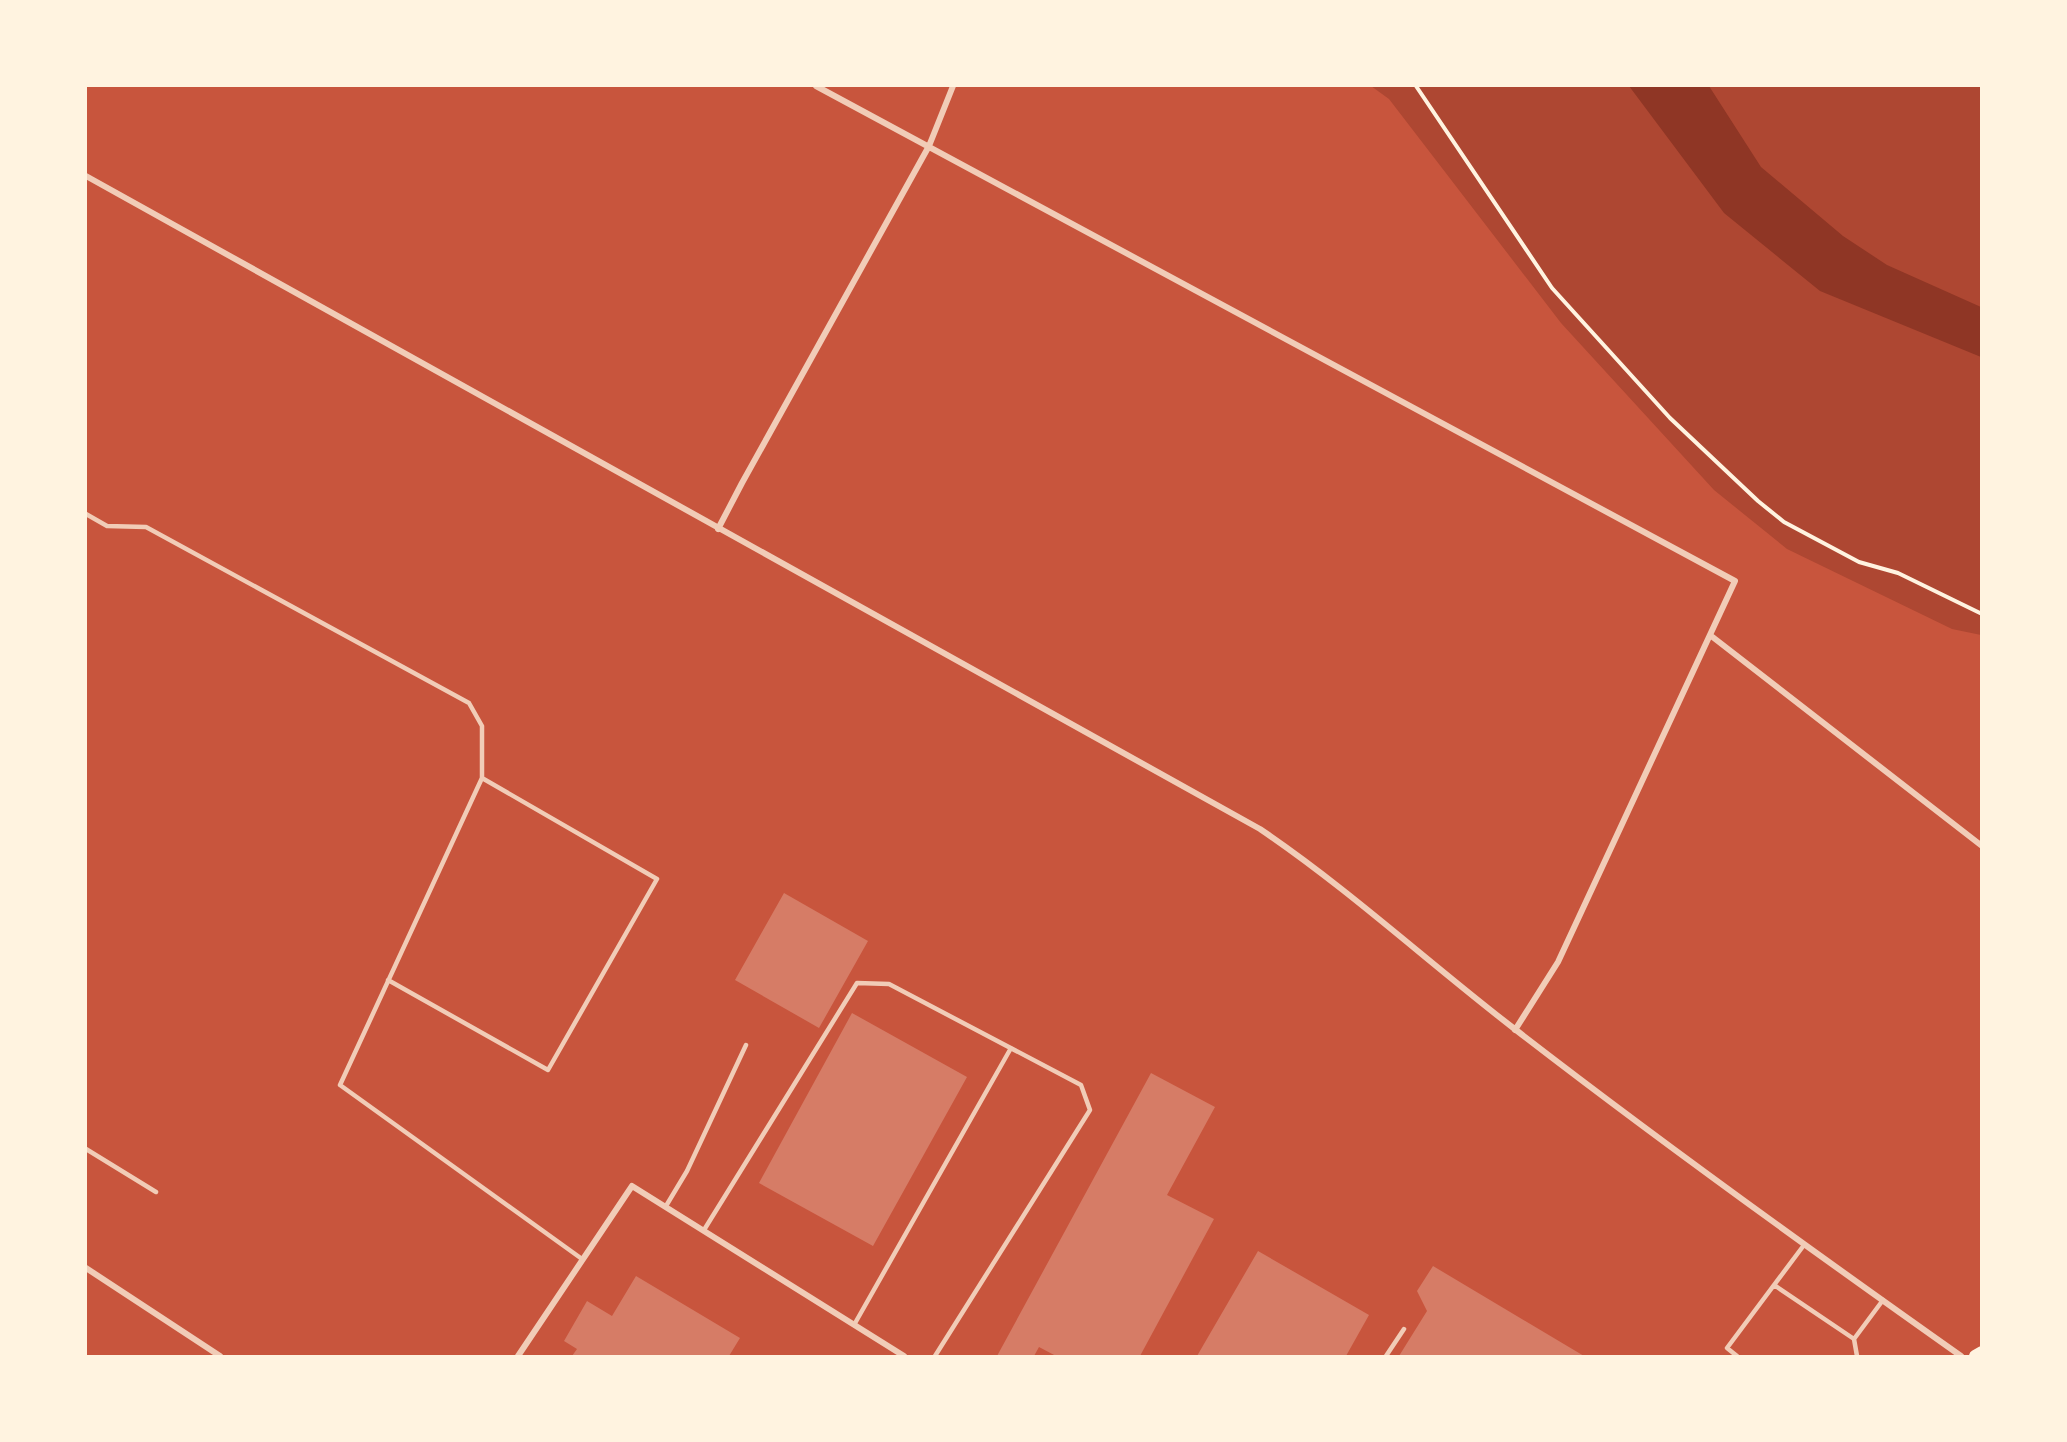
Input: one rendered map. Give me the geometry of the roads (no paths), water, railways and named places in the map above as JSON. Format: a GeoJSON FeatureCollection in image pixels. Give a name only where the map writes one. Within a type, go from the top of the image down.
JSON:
{"type":"FeatureCollection","features":[{"type":"Feature","properties":{"kind":"main road"},"geometry":{"type":"LineString","coordinates":[[1975,1356],[1982,1352]]}},
{"type":"Feature","properties":{"kind":"street"},"geometry":{"type":"LineString","coordinates":[[816,86],[1735,581],[1558,962],[1515,1029]]}},
{"type":"Feature","properties":{"kind":"street"},"geometry":{"type":"LineString","coordinates":[[718,529],[929,146],[953,86]]}},
{"type":"Feature","properties":{"kind":"street"},"geometry":{"type":"LineString","coordinates":[[86,176],[1260,829],[1311,863],[1515,1029],[1728,1191],[1961,1356]]}},
{"type":"Feature","properties":{"kind":"street"},"geometry":{"type":"LineString","coordinates":[[1710,634],[1982,846]]}},
{"type":"Feature","properties":{"kind":"street"},"geometry":{"type":"LineString","coordinates":[[518,1356],[632,1186],[904,1356]]}},
{"type":"Feature","properties":{"kind":"street"},"geometry":{"type":"LineString","coordinates":[[86,1268],[220,1356]]}},
{"type":"Feature","properties":{"kind":"lane"},"geometry":{"type":"LineString","coordinates":[[86,514],[107,526],[146,527],[469,703],[482,726],[482,778],[340,1085],[582,1259]]}},
{"type":"Feature","properties":{"kind":"lane"},"geometry":{"type":"LineString","coordinates":[[388,980],[548,1070],[657,879],[482,778]]}},
{"type":"Feature","properties":{"kind":"lane"},"geometry":{"type":"LineString","coordinates":[[704,1230],[857,983],[889,984],[1081,1085],[1090,1110],[935,1356]]}},
{"type":"Feature","properties":{"kind":"lane"},"geometry":{"type":"LineString","coordinates":[[666,1206],[687,1171],[746,1045]]}},
{"type":"Feature","properties":{"kind":"lane"},"geometry":{"type":"LineString","coordinates":[[854,1325],[1011,1048]]}},
{"type":"Feature","properties":{"kind":"lane"},"geometry":{"type":"LineString","coordinates":[[86,1149],[156,1192]]}},
{"type":"Feature","properties":{"kind":"lane"},"geometry":{"type":"LineString","coordinates":[[1737,1356],[1727,1348],[1804,1245]]}},
{"type":"Feature","properties":{"kind":"lane"},"geometry":{"type":"LineString","coordinates":[[1774,1285],[1854,1339],[1857,1356]]}},
{"type":"Feature","properties":{"kind":"lane"},"geometry":{"type":"LineString","coordinates":[[1854,1339],[1883,1300]]}},
{"type":"Feature","properties":{"kind":"lane"},"geometry":{"type":"LineString","coordinates":[[1386,1356],[1404,1329]]}}]}
